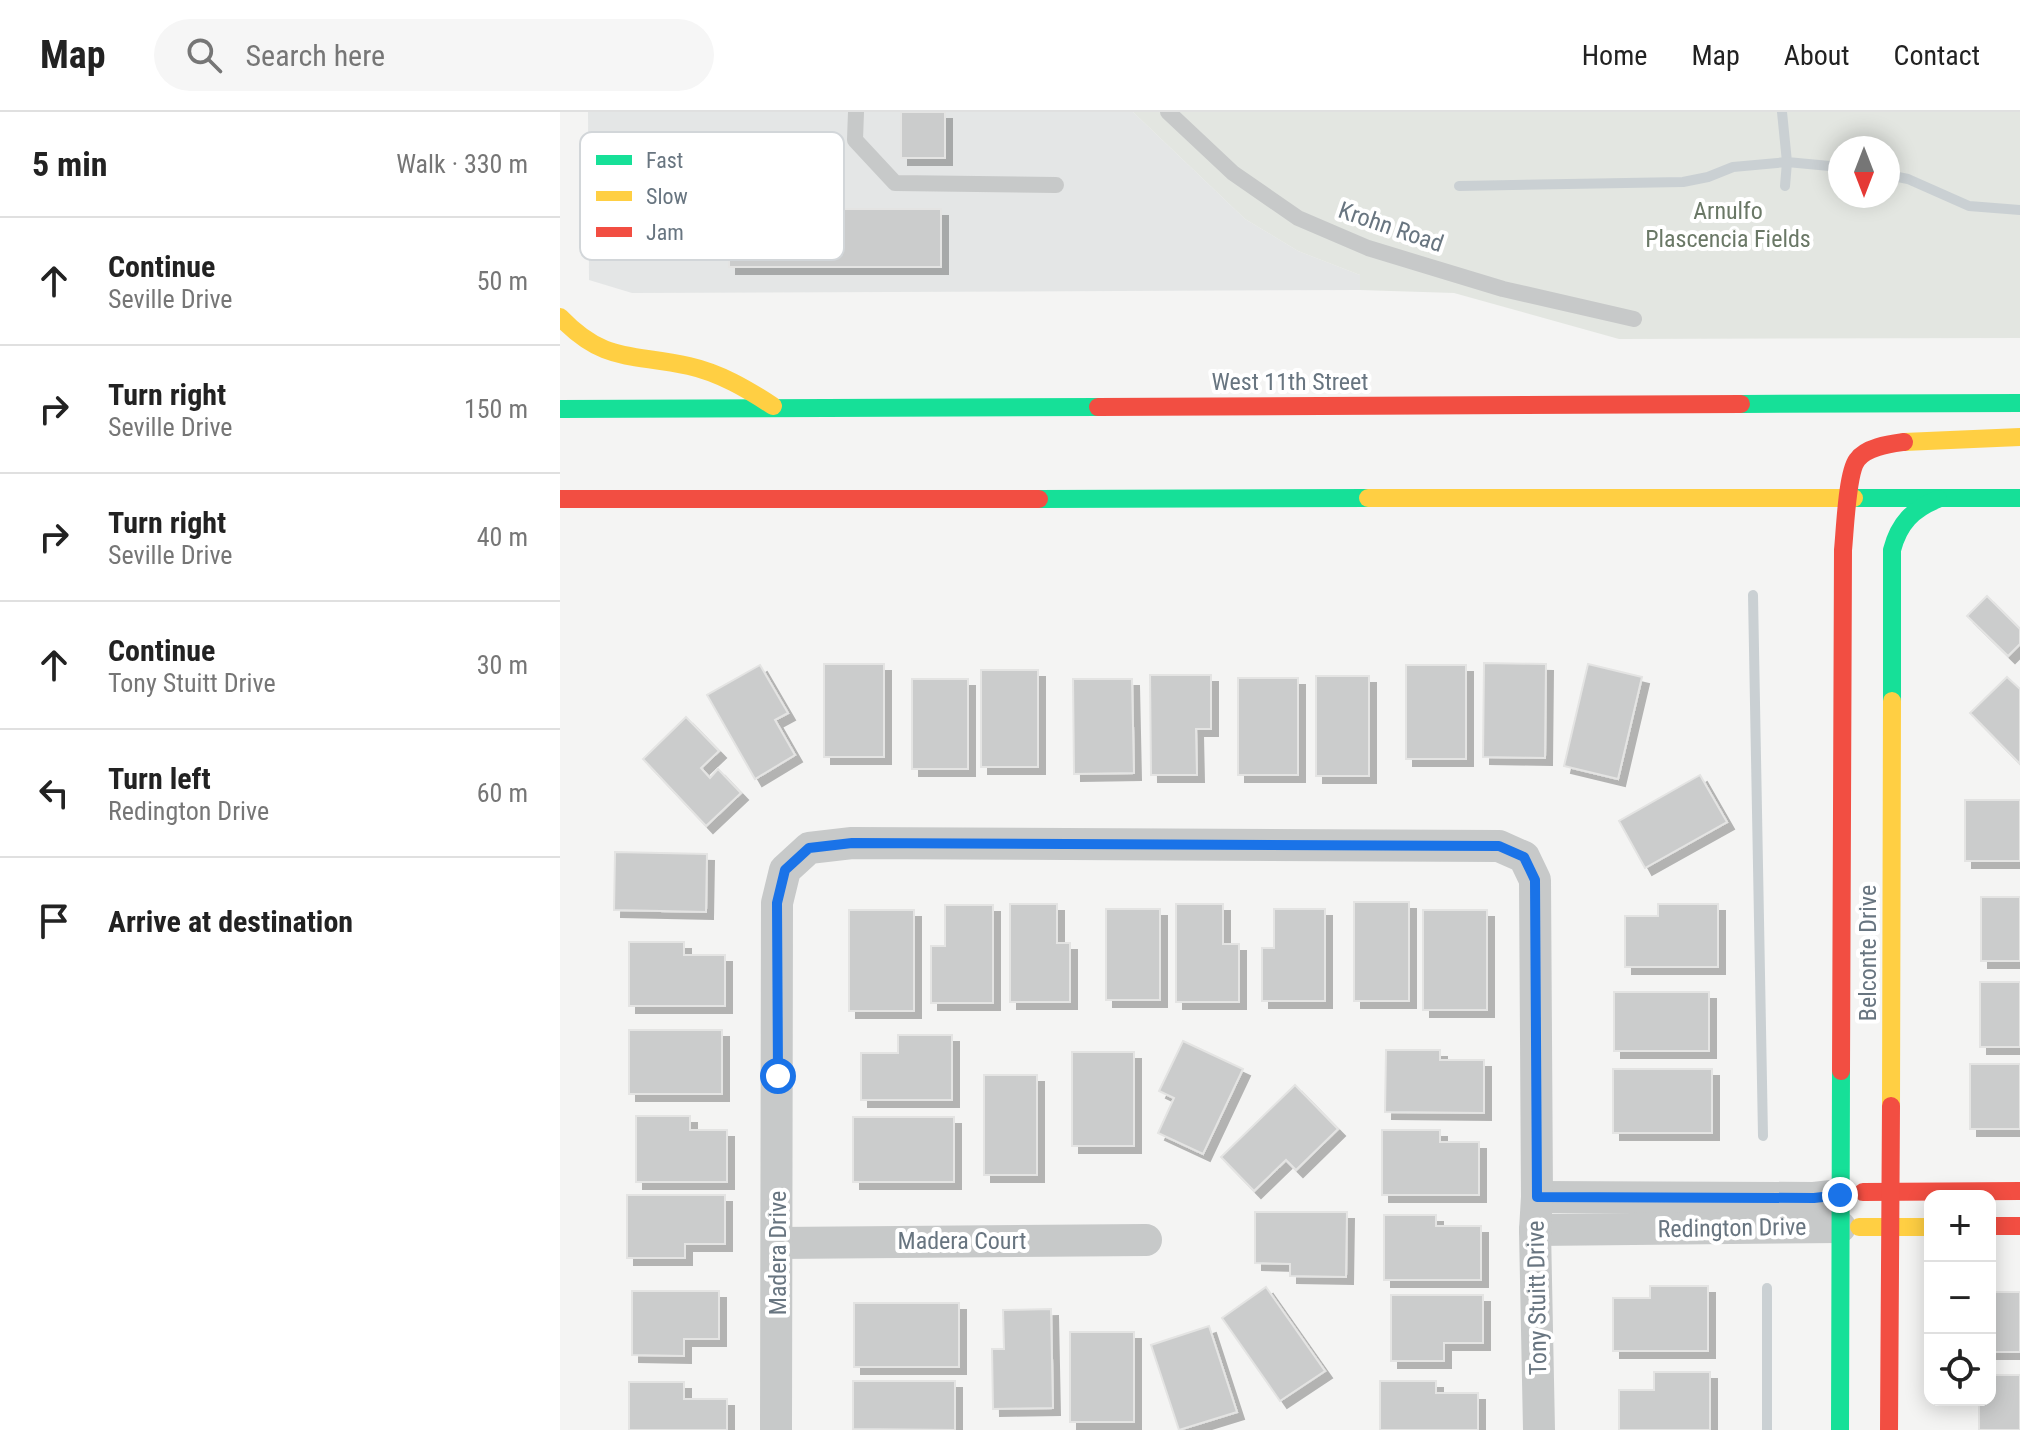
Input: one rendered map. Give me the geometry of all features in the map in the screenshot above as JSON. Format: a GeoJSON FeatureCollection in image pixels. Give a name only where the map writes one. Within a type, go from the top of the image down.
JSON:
{"type":"FeatureCollection","features":[{"type":"Feature","properties":{"kind":"main road"},"geometry":{"type":"LineString","coordinates":[[560,317],[587,343],[605,353],[710,372],[774,407]]}},
{"type":"Feature","properties":{"kind":"main road","name":"West 11th Street"},"geometry":{"type":"LineString","coordinates":[[560,409],[2020,403]]}},
{"type":"Feature","properties":{"kind":"main road","name":"Belconte Drive"},"geometry":{"type":"LineString","coordinates":[[1840,1430],[1843,550],[1851,477],[1857,460],[1872,450],[1897,443],[1946,438],[2020,437]]}},
{"type":"Feature","properties":{"kind":"main road"},"geometry":{"type":"LineString","coordinates":[[560,499],[2020,498]]}},
{"type":"Feature","properties":{"kind":"main road","name":"Belconte Drive"},"geometry":{"type":"LineString","coordinates":[[1889,1430],[1892,550],[1895,533],[1904,519],[1917,507],[1938,499]]}},
{"type":"Feature","properties":{"kind":"main road","name":"Redington Drive"},"geometry":{"type":"LineString","coordinates":[[1840,1195],[1890,1190],[2020,1191]]}},
{"type":"Feature","properties":{"kind":"main road"},"geometry":{"type":"LineString","coordinates":[[1996,1226],[2020,1226]]}},
{"type":"Feature","properties":{"kind":"main road","name":"Redington Drive"},"geometry":{"type":"LineString","coordinates":[[1840,1227],[1924,1227]]}},
{"type":"Feature","properties":{"kind":"street","name":"Tony Stuitt Drive"},"geometry":{"type":"LineString","coordinates":[[778,1076],[777,903],[785,870],[809,848],[852,843],[1499,846],[1524,857],[1535,880],[1535,1230],[1539,1430]]}},
{"type":"Feature","properties":{"kind":"street","name":"Madera Drive"},"geometry":{"type":"LineString","coordinates":[[776,1430],[778,1076]]}},
{"type":"Feature","properties":{"kind":"street","name":"Redington Drive"},"geometry":{"type":"LineString","coordinates":[[1537,1197],[1814,1198],[1840,1195]]}},
{"type":"Feature","properties":{"kind":"street","name":"Redington Drive"},"geometry":{"type":"LineString","coordinates":[[1535,1230],[1840,1227]]}},
{"type":"Feature","properties":{"kind":"street","name":"Madera Court"},"geometry":{"type":"LineString","coordinates":[[778,1243],[1146,1240]]}},
{"type":"Feature","properties":{"kind":"lane"},"geometry":{"type":"LineString","coordinates":[[856,112],[855,140],[895,183],[1056,185]]}},
{"type":"Feature","properties":{"kind":"lane","name":"Krohn Road"},"geometry":{"type":"LineString","coordinates":[[1168,112],[1233,173],[1298,218],[1368,248],[1503,289],[1634,319]]}},
{"type":"Feature","properties":{"kind":"shaded area"},"geometry":{"type":"Polygon","coordinates":[[[588,112],[1133,112],[1245,219],[1298,251],[1360,275],[1360,290],[632,293],[589,280],[589,260],[844,260],[844,132],[588,132],[588,112]]]}},
{"type":"Feature","properties":{"kind":"green space","name":"Arnulfo Plascencia Fields"},"geometry":{"type":"Polygon","coordinates":[[[1133,112],[2020,112],[2020,338],[1619,339],[1454,293],[1360,290],[1360,275],[1298,251],[1245,219],[1133,112]]]}},
{"type":"Feature","properties":{"kind":"building"},"geometry":{"type":"Polygon","coordinates":[[[901,112],[945,112],[945,158],[901,158],[901,112]]]}},
{"type":"Feature","properties":{"kind":"building"},"geometry":{"type":"Polygon","coordinates":[[[844,209],[941,209],[941,267],[729,267],[729,260],[844,260],[844,209]]]}},
{"type":"Feature","properties":{"kind":"building"},"geometry":{"type":"Polygon","coordinates":[[[1987,596],[2020,629],[2020,644],[2008,656],[1967,616],[1987,596]]]}},
{"type":"Feature","properties":{"kind":"building"},"geometry":{"type":"Polygon","coordinates":[[[1484,663],[1546,664],[1545,758],[1483,757],[1484,663]]]}},
{"type":"Feature","properties":{"kind":"building"},"geometry":{"type":"Polygon","coordinates":[[[824,664],[884,664],[884,757],[824,757],[824,664]]]}},
{"type":"Feature","properties":{"kind":"building"},"geometry":{"type":"Polygon","coordinates":[[[1588,664],[1642,677],[1618,779],[1564,766],[1588,664]]]}},
{"type":"Feature","properties":{"kind":"building"},"geometry":{"type":"Polygon","coordinates":[[[760,665],[788,713],[775,720],[795,755],[755,779],[707,695],[760,665]]]}},
{"type":"Feature","properties":{"kind":"building"},"geometry":{"type":"Polygon","coordinates":[[[1406,665],[1466,665],[1466,759],[1406,759],[1406,665]]]}},
{"type":"Feature","properties":{"kind":"building"},"geometry":{"type":"Polygon","coordinates":[[[981,670],[1038,670],[1038,767],[981,767],[981,670]]]}},
{"type":"Feature","properties":{"kind":"building"},"geometry":{"type":"Polygon","coordinates":[[[1150,675],[1211,675],[1211,729],[1196,729],[1197,775],[1151,775],[1150,675]]]}},
{"type":"Feature","properties":{"kind":"building"},"geometry":{"type":"Polygon","coordinates":[[[1316,676],[1369,676],[1369,776],[1316,776],[1316,676]]]}},
{"type":"Feature","properties":{"kind":"building"},"geometry":{"type":"Polygon","coordinates":[[[2007,677],[2020,689],[2020,764],[1970,713],[2007,677]]]}},
{"type":"Feature","properties":{"kind":"building"},"geometry":{"type":"Polygon","coordinates":[[[1238,678],[1298,678],[1298,775],[1238,775],[1238,678]]]}},
{"type":"Feature","properties":{"kind":"building"},"geometry":{"type":"Polygon","coordinates":[[[912,679],[968,679],[968,769],[912,769],[912,679]]]}},
{"type":"Feature","properties":{"kind":"building"},"geometry":{"type":"Polygon","coordinates":[[[1073,679],[1132,679],[1134,773],[1074,774],[1073,679]]]}},
{"type":"Feature","properties":{"kind":"building"},"geometry":{"type":"Polygon","coordinates":[[[686,717],[719,751],[701,768],[710,778],[718,769],[741,793],[706,826],[643,759],[686,717]]]}},
{"type":"Feature","properties":{"kind":"building"},"geometry":{"type":"Polygon","coordinates":[[[1700,775],[1727,822],[1645,868],[1619,821],[1700,775]]]}},
{"type":"Feature","properties":{"kind":"building"},"geometry":{"type":"Polygon","coordinates":[[[1965,800],[2020,800],[2020,861],[1965,861],[1965,800]]]}},
{"type":"Feature","properties":{"kind":"building"},"geometry":{"type":"Polygon","coordinates":[[[615,852],[707,854],[706,912],[614,910],[615,852]]]}},
{"type":"Feature","properties":{"kind":"building"},"geometry":{"type":"Polygon","coordinates":[[[1981,897],[2020,897],[2020,961],[1981,961],[1981,897]]]}},
{"type":"Feature","properties":{"kind":"building"},"geometry":{"type":"Polygon","coordinates":[[[1354,902],[1409,902],[1409,1001],[1354,1001],[1354,902]]]}},
{"type":"Feature","properties":{"kind":"building"},"geometry":{"type":"Polygon","coordinates":[[[1010,904],[1057,904],[1057,943],[1070,943],[1070,1002],[1010,1002],[1010,904]]]}},
{"type":"Feature","properties":{"kind":"building"},"geometry":{"type":"Polygon","coordinates":[[[1176,904],[1223,904],[1223,944],[1239,944],[1239,1002],[1176,1002],[1176,904]]]}},
{"type":"Feature","properties":{"kind":"building"},"geometry":{"type":"Polygon","coordinates":[[[1658,904],[1718,904],[1718,967],[1625,967],[1625,916],[1658,916],[1658,904]]]}},
{"type":"Feature","properties":{"kind":"building"},"geometry":{"type":"Polygon","coordinates":[[[945,905],[993,905],[993,1003],[931,1003],[931,946],[945,946],[945,905]]]}},
{"type":"Feature","properties":{"kind":"building"},"geometry":{"type":"Polygon","coordinates":[[[1106,909],[1160,909],[1160,1000],[1106,1000],[1106,909]]]}},
{"type":"Feature","properties":{"kind":"building"},"geometry":{"type":"Polygon","coordinates":[[[1274,909],[1325,909],[1325,1001],[1262,1001],[1262,948],[1274,948],[1274,909]]]}},
{"type":"Feature","properties":{"kind":"building"},"geometry":{"type":"Polygon","coordinates":[[[849,910],[914,910],[914,1011],[849,1011],[849,910]]]}},
{"type":"Feature","properties":{"kind":"building"},"geometry":{"type":"Polygon","coordinates":[[[1423,910],[1487,910],[1487,1010],[1423,1010],[1423,910]]]}},
{"type":"Feature","properties":{"kind":"building"},"geometry":{"type":"Polygon","coordinates":[[[629,942],[684,942],[684,955],[725,955],[725,1006],[629,1006],[629,942]]]}},
{"type":"Feature","properties":{"kind":"building"},"geometry":{"type":"Polygon","coordinates":[[[1980,982],[2020,982],[2020,1047],[1980,1047],[1980,982]]]}},
{"type":"Feature","properties":{"kind":"building"},"geometry":{"type":"Polygon","coordinates":[[[1614,992],[1709,992],[1709,1051],[1614,1051],[1614,992]]]}},
{"type":"Feature","properties":{"kind":"building"},"geometry":{"type":"Polygon","coordinates":[[[629,1030],[722,1030],[722,1094],[629,1094],[629,1030]]]}},
{"type":"Feature","properties":{"kind":"building"},"geometry":{"type":"Polygon","coordinates":[[[898,1035],[952,1035],[952,1100],[861,1100],[861,1053],[898,1053],[898,1035]]]}},
{"type":"Feature","properties":{"kind":"building"},"geometry":{"type":"Polygon","coordinates":[[[1183,1041],[1243,1069],[1203,1154],[1158,1133],[1174,1098],[1159,1091],[1183,1041]]]}},
{"type":"Feature","properties":{"kind":"building"},"geometry":{"type":"Polygon","coordinates":[[[1386,1050],[1440,1050],[1440,1060],[1484,1060],[1484,1113],[1385,1112],[1386,1050]]]}},
{"type":"Feature","properties":{"kind":"building"},"geometry":{"type":"Polygon","coordinates":[[[1072,1052],[1134,1052],[1134,1146],[1072,1146],[1072,1052]]]}},
{"type":"Feature","properties":{"kind":"building"},"geometry":{"type":"Polygon","coordinates":[[[1970,1064],[2020,1064],[2020,1129],[1970,1129],[1970,1064]]]}},
{"type":"Feature","properties":{"kind":"building"},"geometry":{"type":"Polygon","coordinates":[[[1613,1069],[1712,1069],[1712,1133],[1613,1133],[1613,1069]]]}},
{"type":"Feature","properties":{"kind":"building"},"geometry":{"type":"Polygon","coordinates":[[[984,1075],[1037,1075],[1037,1175],[984,1175],[984,1075]]]}},
{"type":"Feature","properties":{"kind":"building"},"geometry":{"type":"Polygon","coordinates":[[[1295,1085],[1338,1129],[1296,1170],[1286,1160],[1254,1191],[1221,1157],[1295,1085]]]}},
{"type":"Feature","properties":{"kind":"building"},"geometry":{"type":"Polygon","coordinates":[[[636,1116],[690,1116],[690,1130],[727,1130],[727,1182],[636,1182],[636,1116]]]}},
{"type":"Feature","properties":{"kind":"building"},"geometry":{"type":"Polygon","coordinates":[[[853,1117],[954,1117],[954,1182],[853,1182],[853,1117]]]}},
{"type":"Feature","properties":{"kind":"building"},"geometry":{"type":"Polygon","coordinates":[[[1382,1130],[1440,1130],[1440,1142],[1479,1142],[1479,1195],[1382,1195],[1382,1130]]]}},
{"type":"Feature","properties":{"kind":"building"},"geometry":{"type":"Polygon","coordinates":[[[627,1195],[725,1195],[725,1244],[685,1244],[685,1258],[627,1258],[627,1195]]]}},
{"type":"Feature","properties":{"kind":"building"},"geometry":{"type":"Polygon","coordinates":[[[1255,1212],[1347,1212],[1346,1277],[1290,1276],[1290,1264],[1255,1263],[1255,1212]]]}},
{"type":"Feature","properties":{"kind":"building"},"geometry":{"type":"Polygon","coordinates":[[[1384,1215],[1436,1215],[1436,1226],[1481,1226],[1481,1280],[1384,1280],[1384,1215]]]}},
{"type":"Feature","properties":{"kind":"building"},"geometry":{"type":"Polygon","coordinates":[[[1650,1286],[1708,1286],[1708,1351],[1613,1351],[1613,1298],[1650,1298],[1650,1286]]]}},
{"type":"Feature","properties":{"kind":"building"},"geometry":{"type":"Polygon","coordinates":[[[1266,1287],[1325,1371],[1280,1401],[1222,1318],[1266,1287]]]}},
{"type":"Feature","properties":{"kind":"building"},"geometry":{"type":"Polygon","coordinates":[[[632,1291],[719,1291],[719,1339],[684,1339],[684,1356],[632,1355],[632,1291]]]}},
{"type":"Feature","properties":{"kind":"building"},"geometry":{"type":"Polygon","coordinates":[[[1996,1292],[2020,1292],[2020,1352],[1996,1352],[1996,1292]]]}},
{"type":"Feature","properties":{"kind":"building"},"geometry":{"type":"Polygon","coordinates":[[[1391,1295],[1483,1295],[1483,1343],[1444,1343],[1444,1361],[1391,1361],[1391,1295]]]}},
{"type":"Feature","properties":{"kind":"building"},"geometry":{"type":"Polygon","coordinates":[[[854,1303],[959,1303],[959,1367],[854,1367],[854,1303]]]}},
{"type":"Feature","properties":{"kind":"building"},"geometry":{"type":"Polygon","coordinates":[[[1051,1309],[1053,1408],[993,1409],[992,1349],[1004,1349],[1003,1310],[1051,1309]]]}},
{"type":"Feature","properties":{"kind":"building"},"geometry":{"type":"Polygon","coordinates":[[[1209,1326],[1237,1412],[1179,1430],[1151,1345],[1209,1326]]]}},
{"type":"Feature","properties":{"kind":"building"},"geometry":{"type":"Polygon","coordinates":[[[1070,1332],[1134,1332],[1134,1422],[1070,1422],[1070,1332]]]}},
{"type":"Feature","properties":{"kind":"building"},"geometry":{"type":"Polygon","coordinates":[[[1654,1372],[1710,1372],[1710,1430],[1619,1430],[1619,1390],[1654,1390],[1654,1372]]]}},
{"type":"Feature","properties":{"kind":"building"},"geometry":{"type":"Polygon","coordinates":[[[1996,1375],[2020,1375],[2020,1430],[1979,1430],[1979,1406],[1996,1406],[1996,1375]]]}},
{"type":"Feature","properties":{"kind":"building"},"geometry":{"type":"Polygon","coordinates":[[[853,1381],[955,1381],[955,1430],[853,1429],[853,1381]]]}},
{"type":"Feature","properties":{"kind":"building"},"geometry":{"type":"Polygon","coordinates":[[[1380,1381],[1436,1381],[1436,1393],[1478,1393],[1478,1430],[1380,1430],[1380,1381]]]}},
{"type":"Feature","properties":{"kind":"building"},"geometry":{"type":"Polygon","coordinates":[[[629,1382],[684,1382],[684,1399],[727,1399],[727,1430],[629,1430],[629,1382]]]}},
{"type":"Feature","properties":{"kind":"waterway"},"geometry":{"type":"LineString","coordinates":[[1782,112],[1787,162],[1828,166]]}},
{"type":"Feature","properties":{"kind":"waterway"},"geometry":{"type":"LineString","coordinates":[[1459,186],[1683,182],[1733,167],[1787,162],[1785,186]]}},
{"type":"Feature","properties":{"kind":"waterway"},"geometry":{"type":"LineString","coordinates":[[1900,177],[1969,206],[2020,210]]}},
{"type":"Feature","properties":{"kind":"waterway"},"geometry":{"type":"LineString","coordinates":[[1753,595],[1763,1136]]}},
{"type":"Feature","properties":{"kind":"waterway"},"geometry":{"type":"LineString","coordinates":[[1767,1288],[1767,1430]]}},
{"type":"Feature","properties":{"kind":"traffic: fast"},"geometry":{"type":"LineString","coordinates":[[1741,404],[2020,403]]}},
{"type":"Feature","properties":{"kind":"traffic: fast"},"geometry":{"type":"LineString","coordinates":[[560,409],[1098,407]]}},
{"type":"Feature","properties":{"kind":"traffic: fast"},"geometry":{"type":"LineString","coordinates":[[1039,499],[1368,498]]}},
{"type":"Feature","properties":{"kind":"traffic: fast"},"geometry":{"type":"LineString","coordinates":[[1854,498],[2020,498]]}},
{"type":"Feature","properties":{"kind":"traffic: fast"},"geometry":{"type":"LineString","coordinates":[[1892,701],[1892,550],[1908,518],[1938,499]]}},
{"type":"Feature","properties":{"kind":"traffic: fast"},"geometry":{"type":"LineString","coordinates":[[1840,1430],[1841,1071]]}},
{"type":"Feature","properties":{"kind":"traffic: slow"},"geometry":{"type":"LineString","coordinates":[[560,317],[591,343],[606,350],[712,373],[773,406]]}},
{"type":"Feature","properties":{"kind":"traffic: slow"},"geometry":{"type":"LineString","coordinates":[[1904,442],[2020,437]]}},
{"type":"Feature","properties":{"kind":"traffic: slow"},"geometry":{"type":"LineString","coordinates":[[1368,498],[1854,498]]}},
{"type":"Feature","properties":{"kind":"traffic: slow"},"geometry":{"type":"LineString","coordinates":[[1891,1106],[1892,701]]}},
{"type":"Feature","properties":{"kind":"traffic: slow"},"geometry":{"type":"LineString","coordinates":[[1859,1227],[1924,1227]]}},
{"type":"Feature","properties":{"kind":"traffic: jam"},"geometry":{"type":"LineString","coordinates":[[1098,407],[1741,404]]}},
{"type":"Feature","properties":{"kind":"traffic: jam"},"geometry":{"type":"LineString","coordinates":[[1841,1071],[1843,550],[1847,503],[1857,460],[1879,447],[1904,442]]}},
{"type":"Feature","properties":{"kind":"traffic: jam"},"geometry":{"type":"LineString","coordinates":[[560,499],[1039,499]]}},
{"type":"Feature","properties":{"kind":"traffic: jam"},"geometry":{"type":"LineString","coordinates":[[1889,1430],[1891,1106]]}},
{"type":"Feature","properties":{"kind":"traffic: jam"},"geometry":{"type":"LineString","coordinates":[[1863,1192],[2020,1191]]}},
{"type":"Feature","properties":{"kind":"traffic: jam"},"geometry":{"type":"LineString","coordinates":[[1996,1226],[2020,1226]]}},
{"type":"Feature","properties":{"kind":"route"},"geometry":{"type":"LineString","coordinates":[[778,1076],[777,903],[785,870],[809,848],[852,843],[1499,846],[1524,857],[1535,880],[1537,1197],[1814,1198],[1840,1195]]}}]}
